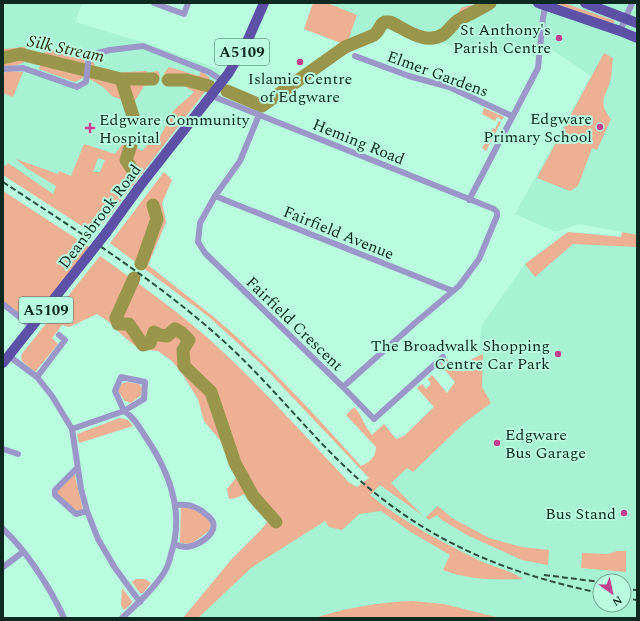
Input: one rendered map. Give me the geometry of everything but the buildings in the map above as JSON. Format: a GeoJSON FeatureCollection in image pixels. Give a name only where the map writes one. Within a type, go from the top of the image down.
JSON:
{"type":"FeatureCollection","features":[{"type":"Feature","properties":{"kind":"main road","name":"Deansbrook Road"},"geometry":{"type":"LineString","coordinates":[[6,360],[106,233],[144,180],[223,81],[243,50],[264,3]]}},
{"type":"Feature","properties":{"kind":"main road"},"geometry":{"type":"LineString","coordinates":[[585,3],[637,23]]}},
{"type":"Feature","properties":{"kind":"main road"},"geometry":{"type":"LineString","coordinates":[[543,4],[637,38]]}},
{"type":"Feature","properties":{"kind":"street"},"geometry":{"type":"LineString","coordinates":[[154,3],[184,14],[188,3]]}},
{"type":"Feature","properties":{"kind":"street"},"geometry":{"type":"LineString","coordinates":[[620,31],[632,3]]}},
{"type":"Feature","properties":{"kind":"street"},"geometry":{"type":"LineString","coordinates":[[469,200],[538,68],[543,4]]}},
{"type":"Feature","properties":{"kind":"street"},"geometry":{"type":"LineString","coordinates":[[3,69],[23,68],[77,87],[86,82],[88,55],[110,50],[143,46],[209,72],[223,81]]}},
{"type":"Feature","properties":{"kind":"street","name":"Elmer Gardens"},"geometry":{"type":"LineString","coordinates":[[355,56],[409,76],[449,87],[512,116]]}},
{"type":"Feature","properties":{"kind":"street","name":"Heming Road"},"geometry":{"type":"LineString","coordinates":[[212,96],[494,209],[497,212]]}},
{"type":"Feature","properties":{"kind":"street","name":"Fairfield Crescent"},"geometry":{"type":"LineString","coordinates":[[259,115],[240,161],[200,223],[198,242],[205,254],[343,387],[459,286],[479,259],[497,216],[497,212]]}},
{"type":"Feature","properties":{"kind":"street","name":"Fairfield Avenue"},"geometry":{"type":"LineString","coordinates":[[216,196],[453,291]]}},
{"type":"Feature","properties":{"kind":"street"},"geometry":{"type":"LineString","coordinates":[[3,304],[32,327]]}},
{"type":"Feature","properties":{"kind":"street"},"geometry":{"type":"LineString","coordinates":[[37,377],[65,340],[59,335]]}},
{"type":"Feature","properties":{"kind":"street"},"geometry":{"type":"LineString","coordinates":[[343,387],[374,419],[443,357]]}},
{"type":"Feature","properties":{"kind":"street"},"geometry":{"type":"LineString","coordinates":[[6,360],[37,377],[52,396],[72,429],[81,488],[87,511],[98,539],[115,568],[140,602]]}},
{"type":"Feature","properties":{"kind":"street"},"geometry":{"type":"LineString","coordinates":[[72,429],[124,411],[144,399],[146,382],[121,377],[115,391],[124,411],[131,415],[156,451],[170,484],[175,506],[176,528],[174,544],[166,570],[140,602],[122,618]]}},
{"type":"Feature","properties":{"kind":"street"},"geometry":{"type":"LineString","coordinates":[[3,449],[18,454]]}},
{"type":"Feature","properties":{"kind":"street"},"geometry":{"type":"LineString","coordinates":[[77,468],[55,490],[55,495],[76,514],[87,511]]}},
{"type":"Feature","properties":{"kind":"street"},"geometry":{"type":"LineString","coordinates":[[174,544],[184,547],[197,544],[210,534],[213,526],[212,519],[195,506],[189,504],[175,506]]}},
{"type":"Feature","properties":{"kind":"street"},"geometry":{"type":"LineString","coordinates":[[3,529],[41,576],[64,618]]}},
{"type":"Feature","properties":{"kind":"street"},"geometry":{"type":"LineString","coordinates":[[3,568],[23,552]]}},
{"type":"Feature","properties":{"kind":"shaded area","name":"Edgware Community Hospital"},"geometry":{"type":"Polygon","coordinates":[[[3,3],[82,3],[75,22],[139,41],[221,70],[96,233],[3,172],[3,3]]]}},
{"type":"Feature","properties":{"kind":"shaded area"},"geometry":{"type":"Polygon","coordinates":[[[313,3],[327,3],[357,15],[347,44],[370,33],[382,20],[388,17],[430,34],[449,26],[461,8],[471,5],[476,8],[483,3],[493,3],[461,24],[450,34],[431,42],[386,23],[378,36],[329,60],[307,80],[261,109],[259,108],[289,85],[290,86],[297,81],[331,54],[346,45],[304,29],[313,3]]]}},
{"type":"Feature","properties":{"kind":"shaded area"},"geometry":{"type":"Polygon","coordinates":[[[327,3],[637,3],[637,618],[500,618],[444,604],[413,601],[354,608],[314,618],[198,618],[251,568],[331,517],[471,401],[482,325],[525,264],[568,232],[621,237],[622,232],[579,224],[556,232],[515,214],[591,76],[551,49],[539,46],[537,58],[513,46],[507,53],[480,44],[478,53],[443,43],[388,18],[382,20],[370,33],[347,44],[357,15],[327,3]]]}},
{"type":"Feature","properties":{"kind":"shaded area"},"geometry":{"type":"Polygon","coordinates":[[[554,3],[564,3],[615,21],[613,24],[554,3]]]}},
{"type":"Feature","properties":{"kind":"shaded area"},"geometry":{"type":"Polygon","coordinates":[[[25,47],[27,50],[23,63],[3,69],[3,49],[25,47]]]}},
{"type":"Feature","properties":{"kind":"shaded area"},"geometry":{"type":"Polygon","coordinates":[[[46,48],[76,58],[78,55],[84,58],[85,65],[83,78],[75,82],[39,69],[46,48]]]}},
{"type":"Feature","properties":{"kind":"shaded area"},"geometry":{"type":"Polygon","coordinates":[[[604,53],[613,58],[611,78],[603,103],[604,108],[611,119],[597,150],[592,148],[578,186],[570,191],[537,178],[604,53]]]}},
{"type":"Feature","properties":{"kind":"shaded area"},"geometry":{"type":"Polygon","coordinates":[[[93,58],[95,67],[110,69],[111,73],[147,71],[147,73],[158,71],[160,76],[157,80],[154,83],[144,86],[134,102],[135,119],[132,118],[127,111],[125,101],[112,96],[103,87],[88,78],[89,66],[93,58]]]}},
{"type":"Feature","properties":{"kind":"shaded area"},"geometry":{"type":"Polygon","coordinates":[[[169,67],[199,76],[201,71],[209,77],[210,85],[96,233],[91,232],[3,175],[3,164],[6,166],[8,163],[53,194],[56,186],[28,169],[16,159],[58,174],[59,171],[71,176],[84,144],[115,154],[125,141],[142,151],[156,135],[160,136],[171,114],[194,92],[179,83],[167,83],[164,73],[169,67]],[[98,158],[93,172],[100,172],[105,160],[98,158]]]}},
{"type":"Feature","properties":{"kind":"shaded area"},"geometry":{"type":"Polygon","coordinates":[[[9,71],[23,72],[13,97],[3,93],[3,73],[9,71]]]}},
{"type":"Feature","properties":{"kind":"shaded area"},"geometry":{"type":"Polygon","coordinates":[[[484,108],[504,117],[502,120],[497,117],[495,121],[482,114],[484,108]]]}},
{"type":"Feature","properties":{"kind":"shaded area"},"geometry":{"type":"Polygon","coordinates":[[[499,121],[501,122],[486,151],[482,148],[493,128],[495,129],[499,121]]]}},
{"type":"Feature","properties":{"kind":"shaded area"},"geometry":{"type":"Polygon","coordinates":[[[164,172],[172,180],[162,203],[166,222],[148,265],[235,335],[309,409],[361,466],[372,459],[375,454],[376,447],[346,415],[354,407],[372,435],[384,424],[396,439],[404,436],[434,407],[417,388],[422,384],[426,389],[431,384],[428,379],[432,375],[447,393],[455,382],[440,364],[447,359],[463,372],[472,359],[483,354],[482,387],[491,403],[464,423],[413,472],[407,468],[391,483],[422,515],[380,485],[370,495],[395,514],[436,538],[478,560],[512,573],[523,579],[472,578],[443,570],[450,555],[411,532],[381,511],[359,514],[342,530],[329,527],[325,521],[251,568],[198,618],[183,618],[231,560],[268,521],[249,492],[236,498],[229,499],[227,489],[236,478],[220,440],[204,421],[198,399],[183,375],[172,361],[158,351],[139,349],[109,322],[97,314],[69,327],[62,325],[52,338],[58,344],[35,372],[22,361],[21,355],[100,256],[169,306],[227,355],[348,482],[357,487],[369,478],[261,364],[209,317],[110,243],[164,172]]]}},
{"type":"Feature","properties":{"kind":"shaded area"},"geometry":{"type":"Polygon","coordinates":[[[3,191],[94,250],[32,327],[3,304],[3,191]]]}},
{"type":"Feature","properties":{"kind":"shaded area"},"geometry":{"type":"Polygon","coordinates":[[[568,232],[621,237],[622,232],[637,235],[637,247],[573,244],[535,277],[525,264],[568,232]]]}},
{"type":"Feature","properties":{"kind":"shaded area"},"geometry":{"type":"Polygon","coordinates":[[[127,382],[139,384],[142,388],[141,395],[131,403],[125,401],[118,391],[121,384],[127,382]]]}},
{"type":"Feature","properties":{"kind":"shaded area"},"geometry":{"type":"Polygon","coordinates":[[[120,418],[128,420],[133,426],[79,443],[77,434],[120,418]]]}},
{"type":"Feature","properties":{"kind":"shaded area"},"geometry":{"type":"Polygon","coordinates":[[[74,472],[83,510],[79,511],[69,506],[58,495],[57,491],[74,472]]]}},
{"type":"Feature","properties":{"kind":"shaded area"},"geometry":{"type":"Polygon","coordinates":[[[438,506],[452,518],[489,538],[522,547],[549,550],[548,565],[522,560],[467,535],[442,520],[437,515],[429,520],[426,517],[438,506]]]}},
{"type":"Feature","properties":{"kind":"shaded area"},"geometry":{"type":"Polygon","coordinates":[[[181,507],[198,511],[211,523],[209,531],[191,544],[180,543],[181,507]]]}},
{"type":"Feature","properties":{"kind":"shaded area"},"geometry":{"type":"Polygon","coordinates":[[[617,551],[626,551],[626,572],[581,568],[582,553],[608,554],[617,551]]]}},
{"type":"Feature","properties":{"kind":"shaded area"},"geometry":{"type":"Polygon","coordinates":[[[136,579],[145,579],[151,583],[143,593],[140,593],[132,582],[136,579]]]}},
{"type":"Feature","properties":{"kind":"shaded area"},"geometry":{"type":"Polygon","coordinates":[[[122,588],[132,601],[131,604],[124,610],[121,605],[122,588]]]}},
{"type":"Feature","properties":{"kind":"shaded area"},"geometry":{"type":"Polygon","coordinates":[[[413,601],[444,604],[500,618],[314,618],[363,606],[413,601]]]}},
{"type":"Feature","properties":{"kind":"waterway"},"geometry":{"type":"LineString","coordinates":[[227,91],[262,106],[345,47],[374,35],[385,22],[390,22],[416,36],[423,38],[437,37],[444,34],[457,21],[490,3]]}},
{"type":"Feature","properties":{"kind":"waterway","name":"Silk Stream"},"geometry":{"type":"LineString","coordinates":[[3,58],[20,54],[121,79],[153,79]]}},
{"type":"Feature","properties":{"kind":"waterway"},"geometry":{"type":"LineString","coordinates":[[121,79],[133,116]]}},
{"type":"Feature","properties":{"kind":"waterway"},"geometry":{"type":"LineString","coordinates":[[168,80],[186,80],[209,86]]}},
{"type":"Feature","properties":{"kind":"waterway"},"geometry":{"type":"LineString","coordinates":[[131,145],[126,160],[132,169]]}},
{"type":"Feature","properties":{"kind":"waterway"},"geometry":{"type":"LineString","coordinates":[[141,264],[157,219],[153,205]]}},
{"type":"Feature","properties":{"kind":"waterway"},"geometry":{"type":"LineString","coordinates":[[134,278],[116,318],[118,324],[129,324],[143,345],[150,343],[154,332],[167,336],[175,329],[189,340],[183,350],[184,366],[211,392],[235,463],[253,496],[276,522]]}},
{"type":"Feature","properties":{"kind":"railway"},"geometry":{"type":"LineString","coordinates":[[3,182],[114,256],[194,315],[234,351],[264,381],[335,457],[364,484],[394,508],[457,546],[490,561],[561,584],[592,591]]}},
{"type":"Feature","properties":{"kind":"railway"},"geometry":{"type":"LineString","coordinates":[[544,575],[592,581]]}},
{"type":"Feature","properties":{"kind":"railway"},"geometry":{"type":"LineString","coordinates":[[632,590],[637,590]]}},
{"type":"Feature","properties":{"kind":"railway"},"geometry":{"type":"LineString","coordinates":[[632,599],[637,600]]}},
{"type":"Feature","properties":{"kind":"place","name":"St Anthony's Parish Centre"},"geometry":{"type":"Point","coordinates":[559,38]}},
{"type":"Feature","properties":{"kind":"place","name":"Islamic Centre of Edgware"},"geometry":{"type":"Point","coordinates":[300,62]}},
{"type":"Feature","properties":{"kind":"place","name":"Edgware Primary School"},"geometry":{"type":"Point","coordinates":[600,127]}},
{"type":"Feature","properties":{"kind":"place","name":"Edgware Community Hospital"},"geometry":{"type":"Point","coordinates":[90,128]}},
{"type":"Feature","properties":{"kind":"place","name":"The Broadwalk Shopping Centre Car Park"},"geometry":{"type":"Point","coordinates":[558,354]}},
{"type":"Feature","properties":{"kind":"place","name":"Edgware Bus Garage"},"geometry":{"type":"Point","coordinates":[497,443]}},
{"type":"Feature","properties":{"kind":"place","name":"Bus Stand"},"geometry":{"type":"Point","coordinates":[624,513]}}]}
